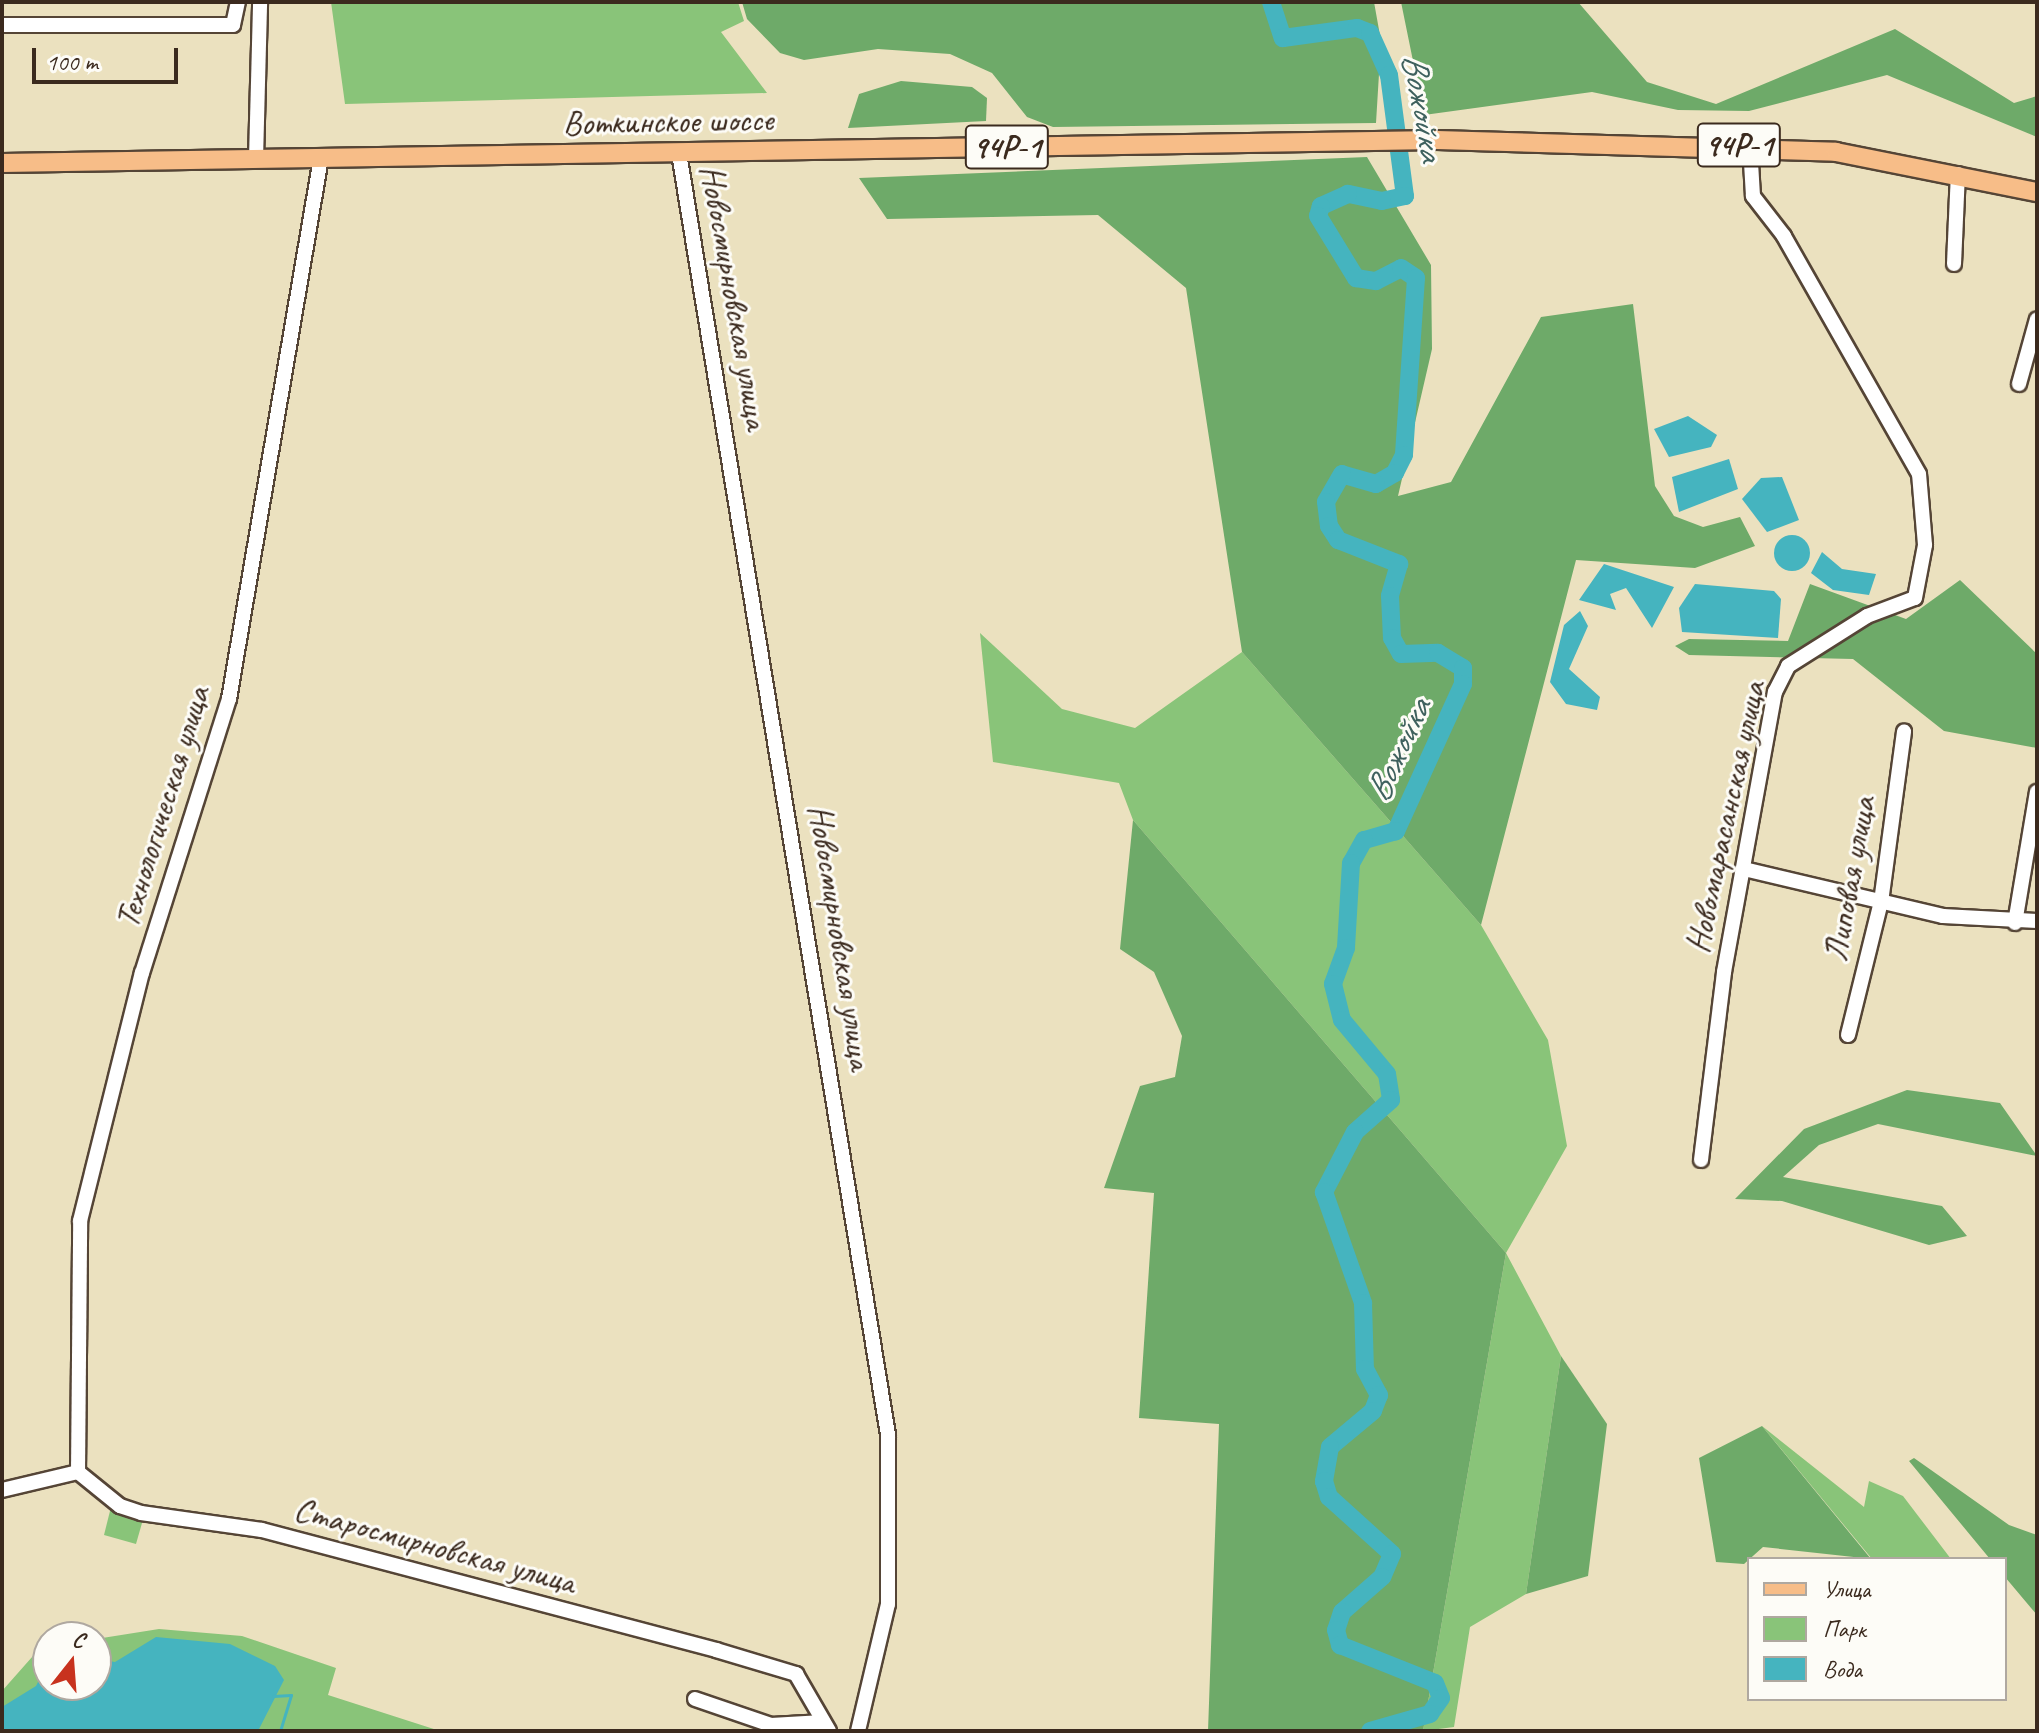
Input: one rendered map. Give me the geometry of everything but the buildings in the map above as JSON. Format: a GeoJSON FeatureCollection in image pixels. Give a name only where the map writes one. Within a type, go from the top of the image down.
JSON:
{"type":"FeatureCollection","features":[{"type":"Feature","properties":{"kind":"main road","name":"Воткинское шоссе"},"geometry":{"type":"LineString","coordinates":[[2,163],[1336,141],[1750,145]]}},
{"type":"Feature","properties":{"kind":"main road","name":"94Р-1"},"geometry":{"type":"LineString","coordinates":[[1750,145],[1958,174],[2037,192]]}},
{"type":"Feature","properties":{"kind":"street"},"geometry":{"type":"LineString","coordinates":[[2,25],[233,25],[238,2]]}},
{"type":"Feature","properties":{"kind":"street"},"geometry":{"type":"LineString","coordinates":[[256,159],[260,2]]}},
{"type":"Feature","properties":{"kind":"street","name":"Новомарасанская улица"},"geometry":{"type":"LineString","coordinates":[[1701,1160],[1744,869],[1775,692],[1788,666],[1867,616],[1915,598],[1925,545],[1919,474],[1784,236],[1753,196],[1750,145]]}},
{"type":"Feature","properties":{"kind":"street","name":"Новосмирновская улица"},"geometry":{"type":"LineString","coordinates":[[679,153],[888,1435],[888,1604],[858,1731]]}},
{"type":"Feature","properties":{"kind":"street","name":"Технологическая улица"},"geometry":{"type":"LineString","coordinates":[[78,1472],[80,1221],[142,973],[229,699],[321,158]]}},
{"type":"Feature","properties":{"kind":"street"},"geometry":{"type":"LineString","coordinates":[[1954,264],[1958,174]]}},
{"type":"Feature","properties":{"kind":"street"},"geometry":{"type":"LineString","coordinates":[[2019,384],[2024,344],[2037,319]]}},
{"type":"Feature","properties":{"kind":"street","name":"Липовая улица"},"geometry":{"type":"LineString","coordinates":[[1848,1035],[1881,902],[1904,732]]}},
{"type":"Feature","properties":{"kind":"street"},"geometry":{"type":"LineString","coordinates":[[2015,923],[2037,792]]}},
{"type":"Feature","properties":{"kind":"street"},"geometry":{"type":"LineString","coordinates":[[1744,869],[1881,902],[2015,923],[2037,921]]}},
{"type":"Feature","properties":{"kind":"street"},"geometry":{"type":"LineString","coordinates":[[2,1490],[78,1472]]}},
{"type":"Feature","properties":{"kind":"street","name":"Старосмирновская улица"},"geometry":{"type":"LineString","coordinates":[[78,1472],[120,1506],[141,1513],[262,1530],[796,1674],[826,1726]]}},
{"type":"Feature","properties":{"kind":"street"},"geometry":{"type":"LineString","coordinates":[[695,1699],[771,1725],[826,1726]]}},
{"type":"Feature","properties":{"kind":"green space"},"geometry":{"type":"Polygon","coordinates":[[[331,2],[738,2],[744,21],[721,32],[767,93],[345,104],[331,2]]]}},
{"type":"Feature","properties":{"kind":"green space"},"geometry":{"type":"Polygon","coordinates":[[[742,2],[1374,2],[1381,41],[1376,123],[1053,127],[1027,117],[992,73],[950,54],[878,49],[804,60],[780,53],[747,19],[742,2]]]}},
{"type":"Feature","properties":{"kind":"green space"},"geometry":{"type":"Polygon","coordinates":[[[1401,2],[1578,2],[1647,82],[1716,104],[1895,29],[2014,103],[2037,96],[2037,137],[1887,75],[1749,111],[1678,110],[1592,92],[1424,115],[1401,2]]]}},
{"type":"Feature","properties":{"kind":"green space"},"geometry":{"type":"Polygon","coordinates":[[[901,81],[972,87],[987,98],[986,121],[848,128],[859,94],[901,81]]]}},
{"type":"Feature","properties":{"kind":"green space"},"geometry":{"type":"Polygon","coordinates":[[[1367,157],[1431,265],[1432,349],[1398,496],[1451,482],[1541,317],[1633,304],[1655,486],[1674,516],[1703,527],[1740,517],[1755,546],[1695,568],[1576,560],[1481,925],[1242,652],[1186,288],[1098,215],[887,219],[859,178],[1367,157]]]}},
{"type":"Feature","properties":{"kind":"green space"},"geometry":{"type":"Polygon","coordinates":[[[1960,580],[2037,654],[2037,748],[1944,731],[1853,659],[1689,655],[1675,646],[1689,639],[1788,641],[1810,584],[1906,619],[1960,580]]]}},
{"type":"Feature","properties":{"kind":"green space"},"geometry":{"type":"Polygon","coordinates":[[[980,633],[1062,709],[1135,728],[1242,652],[1481,925],[1548,1040],[1567,1146],[1506,1253],[1133,820],[1119,783],[993,762],[980,633]]]}},
{"type":"Feature","properties":{"kind":"green space"},"geometry":{"type":"Polygon","coordinates":[[[1133,820],[1506,1253],[1423,1731],[1208,1731],[1219,1424],[1139,1418],[1154,1193],[1104,1188],[1140,1086],[1175,1077],[1182,1036],[1154,972],[1120,949],[1133,820]]]}},
{"type":"Feature","properties":{"kind":"green space"},"geometry":{"type":"Polygon","coordinates":[[[1907,1090],[2000,1103],[2037,1156],[1878,1124],[1819,1145],[1783,1177],[1942,1206],[1967,1236],[1929,1245],[1782,1201],[1735,1199],[1804,1129],[1907,1090]]]}},
{"type":"Feature","properties":{"kind":"green space"},"geometry":{"type":"Polygon","coordinates":[[[1506,1253],[1561,1356],[1526,1594],[1470,1627],[1454,1727],[1423,1731],[1506,1253]]]}},
{"type":"Feature","properties":{"kind":"green space"},"geometry":{"type":"Polygon","coordinates":[[[1561,1356],[1607,1424],[1588,1576],[1526,1594],[1561,1356]]]}},
{"type":"Feature","properties":{"kind":"green space"},"geometry":{"type":"Polygon","coordinates":[[[1762,1426],[1864,1507],[1869,1481],[1903,1496],[1949,1557],[1870,1557],[1762,1426]]]}},
{"type":"Feature","properties":{"kind":"green space"},"geometry":{"type":"Polygon","coordinates":[[[1762,1426],[1869,1557],[1763,1547],[1752,1557],[1747,1557],[1744,1564],[1716,1562],[1699,1458],[1762,1426]]]}},
{"type":"Feature","properties":{"kind":"green space"},"geometry":{"type":"Polygon","coordinates":[[[1914,1458],[2009,1525],[2037,1535],[2037,1615],[2007,1579],[2007,1557],[1988,1557],[1909,1461],[1914,1458]]]}},
{"type":"Feature","properties":{"kind":"green space"},"geometry":{"type":"Polygon","coordinates":[[[111,1507],[144,1516],[136,1544],[104,1535],[111,1507]]]}},
{"type":"Feature","properties":{"kind":"green space"},"geometry":{"type":"Polygon","coordinates":[[[159,1629],[242,1636],[336,1668],[328,1695],[440,1731],[2,1731],[2,1691],[32,1657],[32,1701],[112,1701],[112,1636],[159,1629]]]}},
{"type":"Feature","properties":{"kind":"water"},"geometry":{"type":"Polygon","coordinates":[[[1688,416],[1717,435],[1711,447],[1669,457],[1654,429],[1688,416]]]}},
{"type":"Feature","properties":{"kind":"water"},"geometry":{"type":"Polygon","coordinates":[[[1729,459],[1738,489],[1679,512],[1672,477],[1729,459]]]}},
{"type":"Feature","properties":{"kind":"water"},"geometry":{"type":"Polygon","coordinates":[[[1782,477],[1799,520],[1767,532],[1742,499],[1761,478],[1782,477]]]}},
{"type":"Feature","properties":{"kind":"water"},"geometry":{"type":"Polygon","coordinates":[[[1792,535],[1805,540],[1810,553],[1805,566],[1792,571],[1779,566],[1774,553],[1779,540],[1792,535]]]}},
{"type":"Feature","properties":{"kind":"water"},"geometry":{"type":"Polygon","coordinates":[[[1822,552],[1842,569],[1876,574],[1869,595],[1833,590],[1811,573],[1822,552]]]}},
{"type":"Feature","properties":{"kind":"water"},"geometry":{"type":"Polygon","coordinates":[[[1604,564],[1674,587],[1652,628],[1626,588],[1610,594],[1616,610],[1579,600],[1604,564]]]}},
{"type":"Feature","properties":{"kind":"water"},"geometry":{"type":"Polygon","coordinates":[[[1695,584],[1774,591],[1781,599],[1778,638],[1682,632],[1679,608],[1695,584]]]}},
{"type":"Feature","properties":{"kind":"water"},"geometry":{"type":"Polygon","coordinates":[[[1580,611],[1588,626],[1569,669],[1600,697],[1597,710],[1566,704],[1550,682],[1564,625],[1580,611]]]}},
{"type":"Feature","properties":{"kind":"water"},"geometry":{"type":"Polygon","coordinates":[[[156,1637],[230,1644],[275,1666],[284,1680],[258,1731],[2,1731],[2,1707],[32,1688],[32,1701],[112,1701],[112,1662],[156,1637]]]}},
{"type":"Feature","properties":{"kind":"waterway","name":"Вожойка"},"geometry":{"type":"LineString","coordinates":[[1271,2],[1283,38],[1357,28],[1370,33],[1389,75],[1405,196],[1382,201],[1348,194],[1321,206],[1318,216],[1356,278],[1376,281],[1401,268],[1416,278],[1404,455],[1395,473],[1376,484],[1342,474],[1326,502],[1329,526],[1338,540],[1399,564],[1390,596],[1392,638],[1401,654],[1438,653],[1463,668],[1463,684],[1396,831],[1364,840],[1351,863],[1346,948],[1333,984],[1342,1020],[1387,1074],[1391,1100],[1355,1132],[1324,1192],[1363,1303],[1365,1369],[1379,1395],[1373,1411],[1330,1447],[1324,1481],[1329,1497],[1392,1554],[1382,1577],[1342,1612],[1336,1630],[1340,1645],[1435,1683],[1441,1698],[1430,1714],[1370,1731]]}},
{"type":"Feature","properties":{"kind":"waterway"},"geometry":{"type":"LineString","coordinates":[[273,1696],[291,1695],[280,1731]]}}]}
